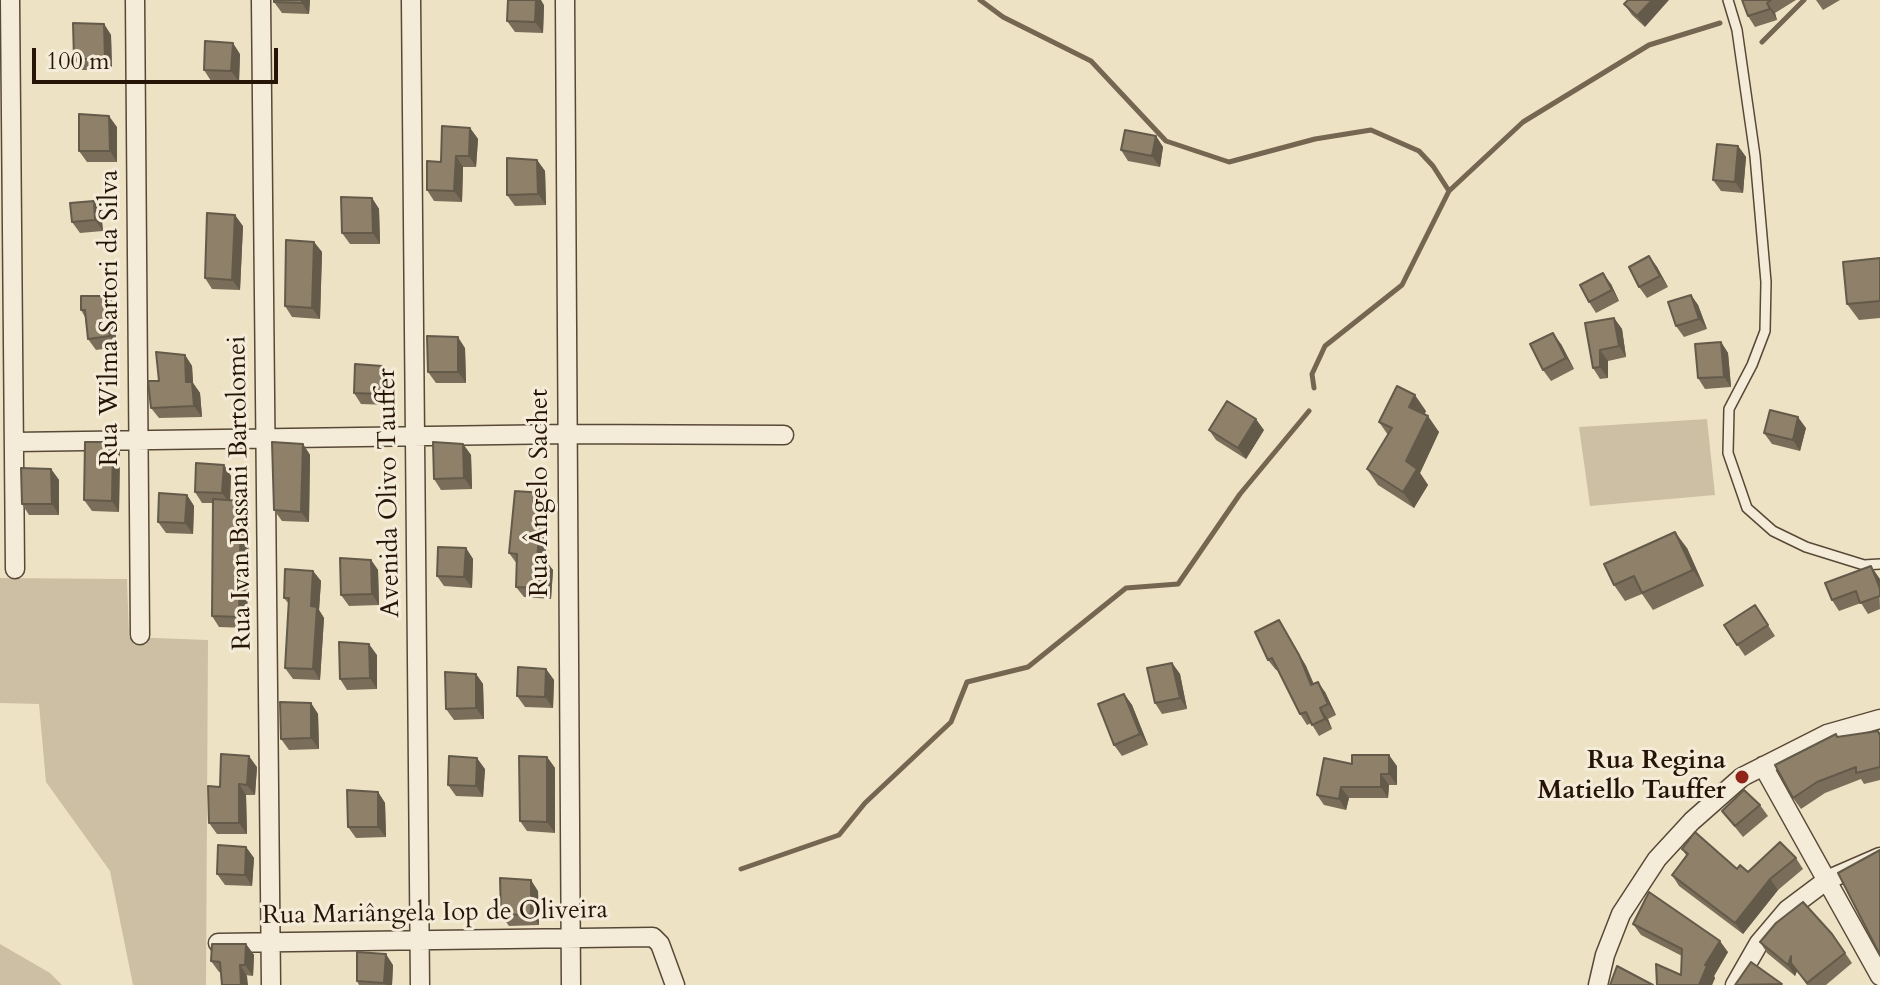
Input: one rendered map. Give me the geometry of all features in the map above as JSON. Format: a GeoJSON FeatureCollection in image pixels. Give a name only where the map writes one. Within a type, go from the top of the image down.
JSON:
{"type":"FeatureCollection","features":[{"type":"Feature","properties":{"kind":"street"},"geometry":{"type":"LineString","coordinates":[[10,0],[15,569]]}},
{"type":"Feature","properties":{"kind":"street","name":"Rua Wilma Sartori da Silva"},"geometry":{"type":"LineString","coordinates":[[135,0],[140,635]]}},
{"type":"Feature","properties":{"kind":"street","name":"Rua Ivan Bassani Bartolomei"},"geometry":{"type":"LineString","coordinates":[[261,0],[271,985]]}},
{"type":"Feature","properties":{"kind":"street","name":"Avenida Olivo Tauffer"},"geometry":{"type":"LineString","coordinates":[[411,0],[420,985]]}},
{"type":"Feature","properties":{"kind":"street","name":"Rua Ângelo Sachet"},"geometry":{"type":"LineString","coordinates":[[565,0],[571,985]]}},
{"type":"Feature","properties":{"kind":"street"},"geometry":{"type":"LineString","coordinates":[[15,442],[567,434],[784,435]]}},
{"type":"Feature","properties":{"kind":"street"},"geometry":{"type":"LineString","coordinates":[[1598,985],[1605,955],[1621,914],[1657,859],[1724,792],[1742,777],[1827,734],[1880,719]]}},
{"type":"Feature","properties":{"kind":"street"},"geometry":{"type":"LineString","coordinates":[[1763,766],[1880,976]]}},
{"type":"Feature","properties":{"kind":"street"},"geometry":{"type":"LineString","coordinates":[[1735,985],[1759,943],[1787,910],[1827,880],[1880,857]]}},
{"type":"Feature","properties":{"kind":"street","name":"Rua Mariângela Iop de Oliveira"},"geometry":{"type":"LineString","coordinates":[[218,943],[653,937],[660,944],[675,985]]}},
{"type":"Feature","properties":{"kind":"lane"},"geometry":{"type":"LineString","coordinates":[[1728,0],[1737,30],[1755,156],[1766,282],[1765,331],[1752,365],[1729,409],[1728,453],[1747,508],[1773,531],[1806,547],[1864,565],[1880,564]]}},
{"type":"Feature","properties":{"kind":"shaded area"},"geometry":{"type":"Polygon","coordinates":[[[1707,419],[1715,495],[1590,506],[1579,427],[1707,419]]]}},
{"type":"Feature","properties":{"kind":"shaded area"},"geometry":{"type":"Polygon","coordinates":[[[0,578],[127,579],[129,637],[208,640],[206,985],[133,985],[110,871],[46,782],[39,704],[0,703],[0,578]]]}},
{"type":"Feature","properties":{"kind":"shaded area"},"geometry":{"type":"Polygon","coordinates":[[[0,944],[50,973],[62,985],[0,985],[0,944]]]}},
{"type":"Feature","properties":{"kind":"building"},"geometry":{"type":"Polygon","coordinates":[[[302,0],[302,3],[274,2],[302,0]]]}},
{"type":"Feature","properties":{"kind":"building"},"geometry":{"type":"Polygon","coordinates":[[[508,0],[536,0],[535,22],[507,21],[508,0]]]}},
{"type":"Feature","properties":{"kind":"building"},"geometry":{"type":"Polygon","coordinates":[[[1628,0],[1652,0],[1637,16],[1624,4],[1628,0]]]}},
{"type":"Feature","properties":{"kind":"building"},"geometry":{"type":"Polygon","coordinates":[[[1742,0],[1771,0],[1767,3],[1770,9],[1748,16],[1742,0]]]}},
{"type":"Feature","properties":{"kind":"building"},"geometry":{"type":"Polygon","coordinates":[[[73,23],[104,24],[105,59],[74,59],[73,23]]]}},
{"type":"Feature","properties":{"kind":"building"},"geometry":{"type":"Polygon","coordinates":[[[205,41],[233,43],[231,71],[204,70],[205,41]]]}},
{"type":"Feature","properties":{"kind":"building"},"geometry":{"type":"Polygon","coordinates":[[[79,114],[109,116],[110,151],[79,151],[79,114]]]}},
{"type":"Feature","properties":{"kind":"building"},"geometry":{"type":"Polygon","coordinates":[[[442,126],[470,128],[469,156],[456,156],[454,191],[427,190],[427,161],[441,162],[442,126]]]}},
{"type":"Feature","properties":{"kind":"building"},"geometry":{"type":"Polygon","coordinates":[[[1125,130],[1156,136],[1152,156],[1121,150],[1125,130]]]}},
{"type":"Feature","properties":{"kind":"building"},"geometry":{"type":"Polygon","coordinates":[[[1717,144],[1738,146],[1735,182],[1713,180],[1717,144]]]}},
{"type":"Feature","properties":{"kind":"building"},"geometry":{"type":"Polygon","coordinates":[[[507,158],[537,160],[538,194],[507,195],[507,158]]]}},
{"type":"Feature","properties":{"kind":"building"},"geometry":{"type":"Polygon","coordinates":[[[341,197],[372,198],[373,233],[342,233],[341,197]]]}},
{"type":"Feature","properties":{"kind":"building"},"geometry":{"type":"Polygon","coordinates":[[[94,201],[95,220],[72,222],[70,203],[94,201]]]}},
{"type":"Feature","properties":{"kind":"building"},"geometry":{"type":"Polygon","coordinates":[[[207,213],[235,215],[232,280],[205,278],[207,213]]]}},
{"type":"Feature","properties":{"kind":"building"},"geometry":{"type":"Polygon","coordinates":[[[286,240],[314,242],[312,308],[285,306],[286,240]]]}},
{"type":"Feature","properties":{"kind":"building"},"geometry":{"type":"Polygon","coordinates":[[[1649,256],[1660,276],[1639,287],[1629,267],[1649,256]]]}},
{"type":"Feature","properties":{"kind":"building"},"geometry":{"type":"Polygon","coordinates":[[[1880,258],[1880,301],[1847,304],[1843,262],[1880,258]]]}},
{"type":"Feature","properties":{"kind":"building"},"geometry":{"type":"Polygon","coordinates":[[[1603,273],[1612,290],[1589,302],[1580,285],[1603,273]]]}},
{"type":"Feature","properties":{"kind":"building"},"geometry":{"type":"Polygon","coordinates":[[[1691,295],[1699,319],[1676,326],[1668,302],[1691,295]]]}},
{"type":"Feature","properties":{"kind":"building"},"geometry":{"type":"Polygon","coordinates":[[[81,296],[109,296],[109,310],[106,310],[110,336],[88,339],[81,296]]]}},
{"type":"Feature","properties":{"kind":"building"},"geometry":{"type":"Polygon","coordinates":[[[1614,318],[1619,346],[1600,350],[1600,367],[1593,368],[1585,323],[1614,318]]]}},
{"type":"Feature","properties":{"kind":"building"},"geometry":{"type":"Polygon","coordinates":[[[1553,333],[1566,358],[1543,370],[1530,344],[1553,333]]]}},
{"type":"Feature","properties":{"kind":"building"},"geometry":{"type":"Polygon","coordinates":[[[427,336],[458,337],[458,372],[428,372],[427,336]]]}},
{"type":"Feature","properties":{"kind":"building"},"geometry":{"type":"Polygon","coordinates":[[[1721,342],[1724,377],[1698,378],[1695,344],[1721,342]]]}},
{"type":"Feature","properties":{"kind":"building"},"geometry":{"type":"Polygon","coordinates":[[[156,352],[185,355],[186,382],[192,382],[194,406],[151,408],[148,381],[159,381],[156,352]]]}},
{"type":"Feature","properties":{"kind":"building"},"geometry":{"type":"Polygon","coordinates":[[[355,364],[382,366],[381,394],[354,393],[355,364]]]}},
{"type":"Feature","properties":{"kind":"building"},"geometry":{"type":"Polygon","coordinates":[[[1397,386],[1415,395],[1409,407],[1428,416],[1406,461],[1417,469],[1403,492],[1367,469],[1392,428],[1379,422],[1397,386]]]}},
{"type":"Feature","properties":{"kind":"building"},"geometry":{"type":"Polygon","coordinates":[[[1227,401],[1256,419],[1238,448],[1209,430],[1227,401]]]}},
{"type":"Feature","properties":{"kind":"building"},"geometry":{"type":"Polygon","coordinates":[[[1770,410],[1798,417],[1793,440],[1764,433],[1770,410]]]}},
{"type":"Feature","properties":{"kind":"building"},"geometry":{"type":"Polygon","coordinates":[[[85,442],[113,442],[112,501],[84,500],[85,442]]]}},
{"type":"Feature","properties":{"kind":"building"},"geometry":{"type":"Polygon","coordinates":[[[272,442],[303,444],[301,512],[274,510],[272,442]]]}},
{"type":"Feature","properties":{"kind":"building"},"geometry":{"type":"Polygon","coordinates":[[[433,442],[463,444],[464,478],[434,479],[433,442]]]}},
{"type":"Feature","properties":{"kind":"building"},"geometry":{"type":"Polygon","coordinates":[[[196,463],[224,465],[222,493],[195,492],[196,463]]]}},
{"type":"Feature","properties":{"kind":"building"},"geometry":{"type":"Polygon","coordinates":[[[21,468],[51,469],[52,504],[22,504],[21,468]]]}},
{"type":"Feature","properties":{"kind":"building"},"geometry":{"type":"Polygon","coordinates":[[[515,491],[543,493],[537,559],[545,559],[543,588],[516,587],[517,554],[509,553],[515,491]]]}},
{"type":"Feature","properties":{"kind":"building"},"geometry":{"type":"Polygon","coordinates":[[[159,493],[187,495],[185,523],[158,522],[159,493]]]}},
{"type":"Feature","properties":{"kind":"building"},"geometry":{"type":"Polygon","coordinates":[[[213,499],[241,501],[239,617],[212,616],[213,499]]]}},
{"type":"Feature","properties":{"kind":"building"},"geometry":{"type":"Polygon","coordinates":[[[1675,532],[1693,570],[1642,593],[1634,576],[1614,585],[1604,564],[1675,532]]]}},
{"type":"Feature","properties":{"kind":"building"},"geometry":{"type":"Polygon","coordinates":[[[438,547],[466,548],[464,577],[437,576],[438,547]]]}},
{"type":"Feature","properties":{"kind":"building"},"geometry":{"type":"Polygon","coordinates":[[[340,558],[371,560],[372,594],[341,595],[340,558]]]}},
{"type":"Feature","properties":{"kind":"building"},"geometry":{"type":"Polygon","coordinates":[[[1871,566],[1880,596],[1860,603],[1856,591],[1832,600],[1825,583],[1871,566]]]}},
{"type":"Feature","properties":{"kind":"building"},"geometry":{"type":"Polygon","coordinates":[[[285,569],[313,571],[311,606],[317,607],[313,669],[285,668],[289,598],[284,598],[285,569]]]}},
{"type":"Feature","properties":{"kind":"building"},"geometry":{"type":"Polygon","coordinates":[[[1755,605],[1768,625],[1737,645],[1724,625],[1755,605]]]}},
{"type":"Feature","properties":{"kind":"building"},"geometry":{"type":"Polygon","coordinates":[[[1279,620],[1299,655],[1311,685],[1318,682],[1328,704],[1320,708],[1325,719],[1312,725],[1306,712],[1300,714],[1255,632],[1279,620]]]}},
{"type":"Feature","properties":{"kind":"building"},"geometry":{"type":"Polygon","coordinates":[[[339,642],[369,644],[370,678],[340,679],[339,642]]]}},
{"type":"Feature","properties":{"kind":"building"},"geometry":{"type":"Polygon","coordinates":[[[1172,663],[1180,698],[1155,703],[1147,668],[1172,663]]]}},
{"type":"Feature","properties":{"kind":"building"},"geometry":{"type":"Polygon","coordinates":[[[518,667],[546,669],[545,697],[517,696],[518,667]]]}},
{"type":"Feature","properties":{"kind":"building"},"geometry":{"type":"Polygon","coordinates":[[[445,672],[476,674],[476,708],[446,709],[445,672]]]}},
{"type":"Feature","properties":{"kind":"building"},"geometry":{"type":"Polygon","coordinates":[[[1124,694],[1140,734],[1114,745],[1098,704],[1124,694]]]}},
{"type":"Feature","properties":{"kind":"building"},"geometry":{"type":"Polygon","coordinates":[[[280,702],[311,703],[311,738],[281,739],[280,702]]]}},
{"type":"Feature","properties":{"kind":"building"},"geometry":{"type":"Polygon","coordinates":[[[1878,731],[1880,767],[1856,773],[1856,767],[1817,782],[1793,798],[1775,765],[1836,734],[1837,737],[1878,731]]]}},
{"type":"Feature","properties":{"kind":"building"},"geometry":{"type":"Polygon","coordinates":[[[221,754],[249,756],[247,785],[239,784],[239,823],[209,823],[208,786],[220,787],[221,754]]]}},
{"type":"Feature","properties":{"kind":"building"},"geometry":{"type":"Polygon","coordinates":[[[1352,755],[1389,755],[1389,774],[1381,774],[1381,787],[1341,787],[1339,799],[1317,795],[1324,758],[1352,764],[1352,755]]]}},
{"type":"Feature","properties":{"kind":"building"},"geometry":{"type":"Polygon","coordinates":[[[449,756],[477,758],[476,786],[448,785],[449,756]]]}},
{"type":"Feature","properties":{"kind":"building"},"geometry":{"type":"Polygon","coordinates":[[[519,756],[547,757],[547,822],[520,821],[519,756]]]}},
{"type":"Feature","properties":{"kind":"building"},"geometry":{"type":"Polygon","coordinates":[[[347,790],[378,792],[378,827],[348,827],[347,790]]]}},
{"type":"Feature","properties":{"kind":"building"},"geometry":{"type":"Polygon","coordinates":[[[1744,790],[1760,805],[1735,826],[1722,811],[1744,790]]]}},
{"type":"Feature","properties":{"kind":"building"},"geometry":{"type":"Polygon","coordinates":[[[1695,832],[1737,869],[1740,865],[1748,872],[1780,842],[1796,858],[1770,879],[1735,923],[1672,875],[1688,854],[1682,849],[1695,832]]]}},
{"type":"Feature","properties":{"kind":"building"},"geometry":{"type":"Polygon","coordinates":[[[218,845],[246,847],[245,875],[217,874],[218,845]]]}},
{"type":"Feature","properties":{"kind":"building"},"geometry":{"type":"Polygon","coordinates":[[[1880,850],[1880,955],[1838,873],[1880,850]]]}},
{"type":"Feature","properties":{"kind":"building"},"geometry":{"type":"Polygon","coordinates":[[[500,878],[531,880],[531,914],[501,915],[500,878]]]}},
{"type":"Feature","properties":{"kind":"building"},"geometry":{"type":"Polygon","coordinates":[[[1649,892],[1720,941],[1705,965],[1699,985],[1657,985],[1656,964],[1681,975],[1682,949],[1633,924],[1649,892]]]}},
{"type":"Feature","properties":{"kind":"building"},"geometry":{"type":"Polygon","coordinates":[[[1803,902],[1845,953],[1807,983],[1791,963],[1791,956],[1788,965],[1760,942],[1776,923],[1803,902]]]}},
{"type":"Feature","properties":{"kind":"building"},"geometry":{"type":"Polygon","coordinates":[[[212,944],[246,944],[245,965],[240,965],[241,985],[222,985],[220,962],[211,961],[212,944]]]}},
{"type":"Feature","properties":{"kind":"building"},"geometry":{"type":"Polygon","coordinates":[[[357,952],[386,954],[384,983],[357,981],[357,952]]]}},
{"type":"Feature","properties":{"kind":"building"},"geometry":{"type":"Polygon","coordinates":[[[1751,962],[1782,984],[1735,985],[1751,962]]]}},
{"type":"Feature","properties":{"kind":"building"},"geometry":{"type":"Polygon","coordinates":[[[1617,966],[1653,985],[1610,985],[1617,966]]]}},
{"type":"Feature","properties":{"kind":"waterway"},"geometry":{"type":"LineString","coordinates":[[980,0],[1003,17],[1091,61],[1166,141],[1229,162],[1315,139],[1371,130],[1419,151],[1449,191]]}},
{"type":"Feature","properties":{"kind":"waterway"},"geometry":{"type":"LineString","coordinates":[[1762,42],[1804,0]]}},
{"type":"Feature","properties":{"kind":"waterway"},"geometry":{"type":"LineString","coordinates":[[1314,388],[1312,374],[1325,346],[1402,285],[1449,191],[1523,122],[1649,45],[1720,23]]}},
{"type":"Feature","properties":{"kind":"waterway"},"geometry":{"type":"LineString","coordinates":[[741,869],[839,835],[865,803],[951,722],[967,682],[1028,667],[1126,588],[1178,584],[1240,494],[1309,411]]}},
{"type":"Feature","properties":{"kind":"place","name":"Rua Regina Matiello Tauffer"},"geometry":{"type":"Point","coordinates":[1742,777]}}]}
